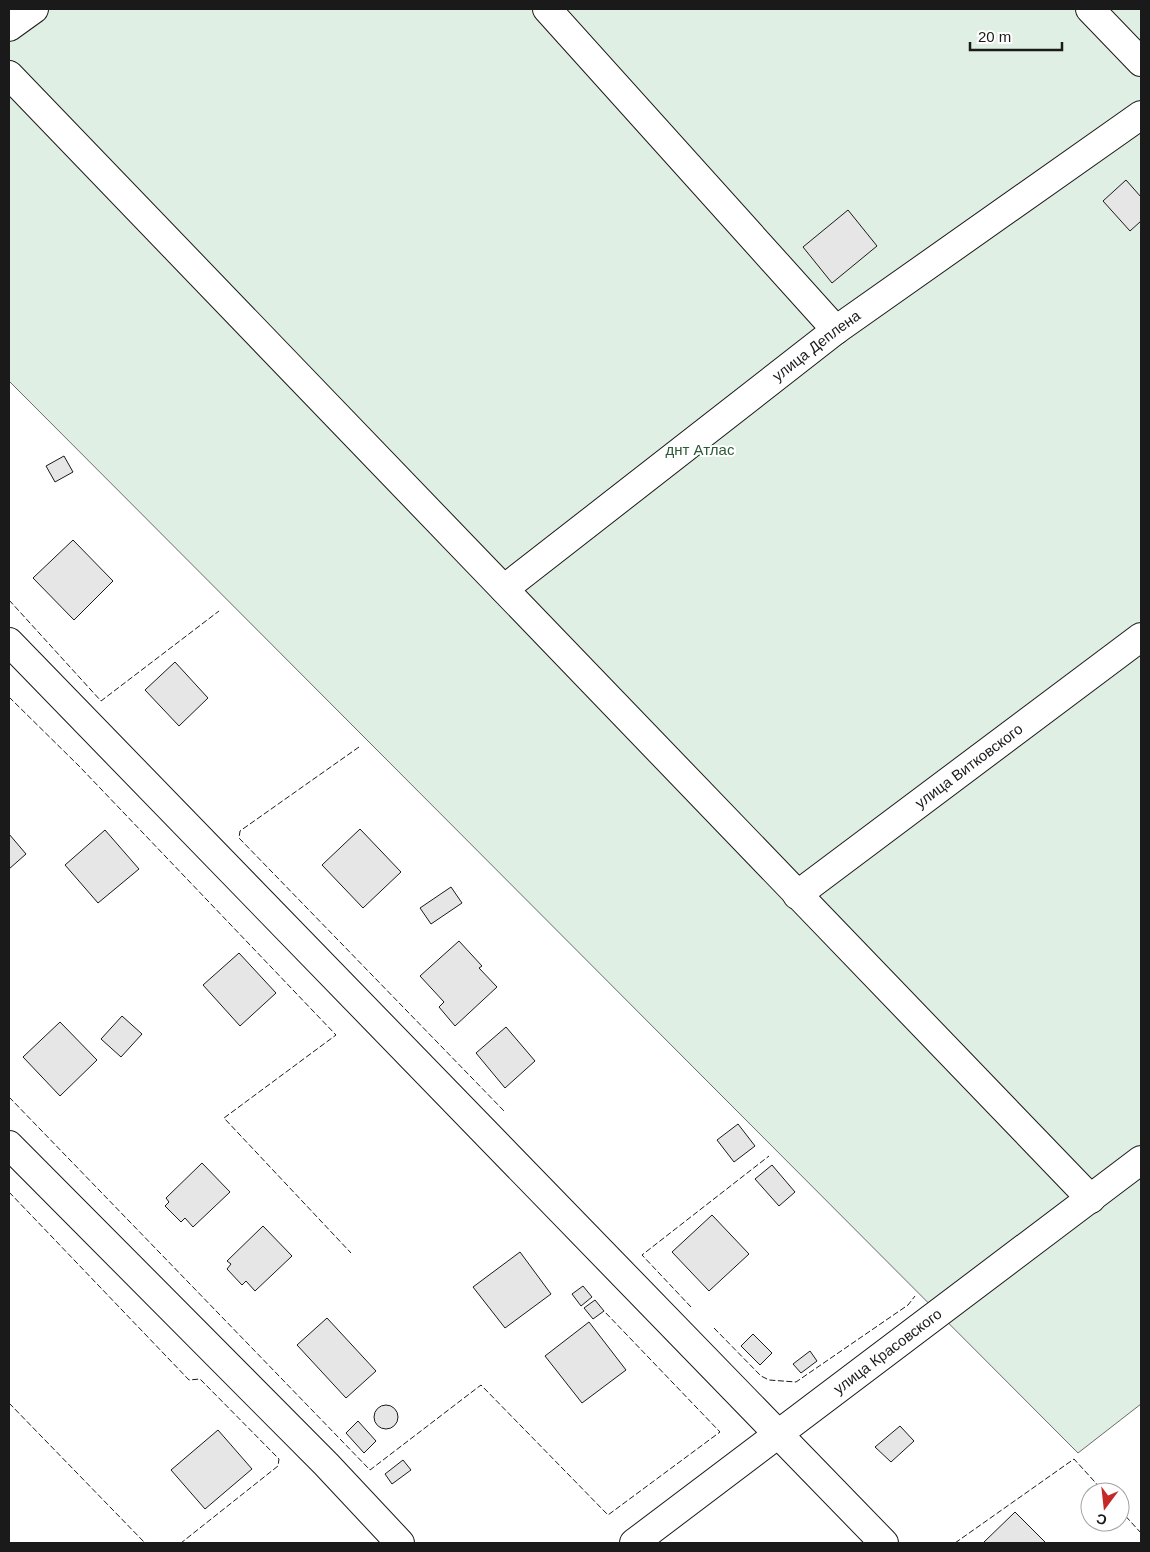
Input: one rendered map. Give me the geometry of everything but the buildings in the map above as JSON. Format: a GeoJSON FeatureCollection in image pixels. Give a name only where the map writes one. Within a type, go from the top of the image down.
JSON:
{"type":"FeatureCollection","features":[{"type":"Feature","properties":{"kind":"street"},"geometry":{"type":"LineString","coordinates":[[9,28],[34,9]]}},
{"type":"Feature","properties":{"kind":"street"},"geometry":{"type":"LineString","coordinates":[[547,9],[836,330]]}},
{"type":"Feature","properties":{"kind":"street"},"geometry":{"type":"LineString","coordinates":[[1090,9],[1141,62]]}},
{"type":"Feature","properties":{"kind":"street"},"geometry":{"type":"LineString","coordinates":[[9,75],[1091,1199]]}},
{"type":"Feature","properties":{"kind":"street","name":"улица Деплена"},"geometry":{"type":"LineString","coordinates":[[504,589],[836,330],[1141,116]]}},
{"type":"Feature","properties":{"kind":"street","name":"улица Витковского"},"geometry":{"type":"LineString","coordinates":[[797,895],[1141,637]]}},
{"type":"Feature","properties":{"kind":"street"},"geometry":{"type":"LineString","coordinates":[[9,642],[884,1543]]}},
{"type":"Feature","properties":{"kind":"street"},"geometry":{"type":"LineString","coordinates":[[9,1144],[326,1464],[400,1543]]}},
{"type":"Feature","properties":{"kind":"street","name":"улица Красовского"},"geometry":{"type":"LineString","coordinates":[[634,1543],[1141,1160]]}},
{"type":"Feature","properties":{"kind":"green space","name":"днт Атлас"},"geometry":{"type":"Polygon","coordinates":[[[9,9],[1141,9],[1141,1404],[1078,1453],[9,381],[9,9]]]}},
{"type":"Feature","properties":{"kind":"fence"},"geometry":{"type":"LineString","coordinates":[[9,600],[101,701],[219,611]]}},
{"type":"Feature","properties":{"kind":"fence"},"geometry":{"type":"LineString","coordinates":[[9,697],[80,767],[336,1035],[224,1118],[351,1253]]}},
{"type":"Feature","properties":{"kind":"fence"},"geometry":{"type":"LineString","coordinates":[[359,747],[240,831],[239,838],[505,1112]]}},
{"type":"Feature","properties":{"kind":"fence"},"geometry":{"type":"LineString","coordinates":[[9,1097],[370,1470],[481,1385],[608,1515],[720,1432],[604,1311]]}},
{"type":"Feature","properties":{"kind":"fence"},"geometry":{"type":"LineString","coordinates":[[691,1307],[642,1255],[769,1156]]}},
{"type":"Feature","properties":{"kind":"fence"},"geometry":{"type":"LineString","coordinates":[[9,1192],[189,1380],[200,1379],[279,1459],[278,1466],[181,1543]]}},
{"type":"Feature","properties":{"kind":"fence"},"geometry":{"type":"LineString","coordinates":[[714,1328],[761,1376],[769,1380],[796,1382],[908,1305],[915,1296]]}},
{"type":"Feature","properties":{"kind":"fence"},"geometry":{"type":"LineString","coordinates":[[9,1403],[145,1543]]}},
{"type":"Feature","properties":{"kind":"fence"},"geometry":{"type":"LineString","coordinates":[[955,1543],[1074,1459],[1095,1482]]}},
{"type":"Feature","properties":{"kind":"fence"},"geometry":{"type":"LineString","coordinates":[[1130,1521],[1141,1533]]}}]}
